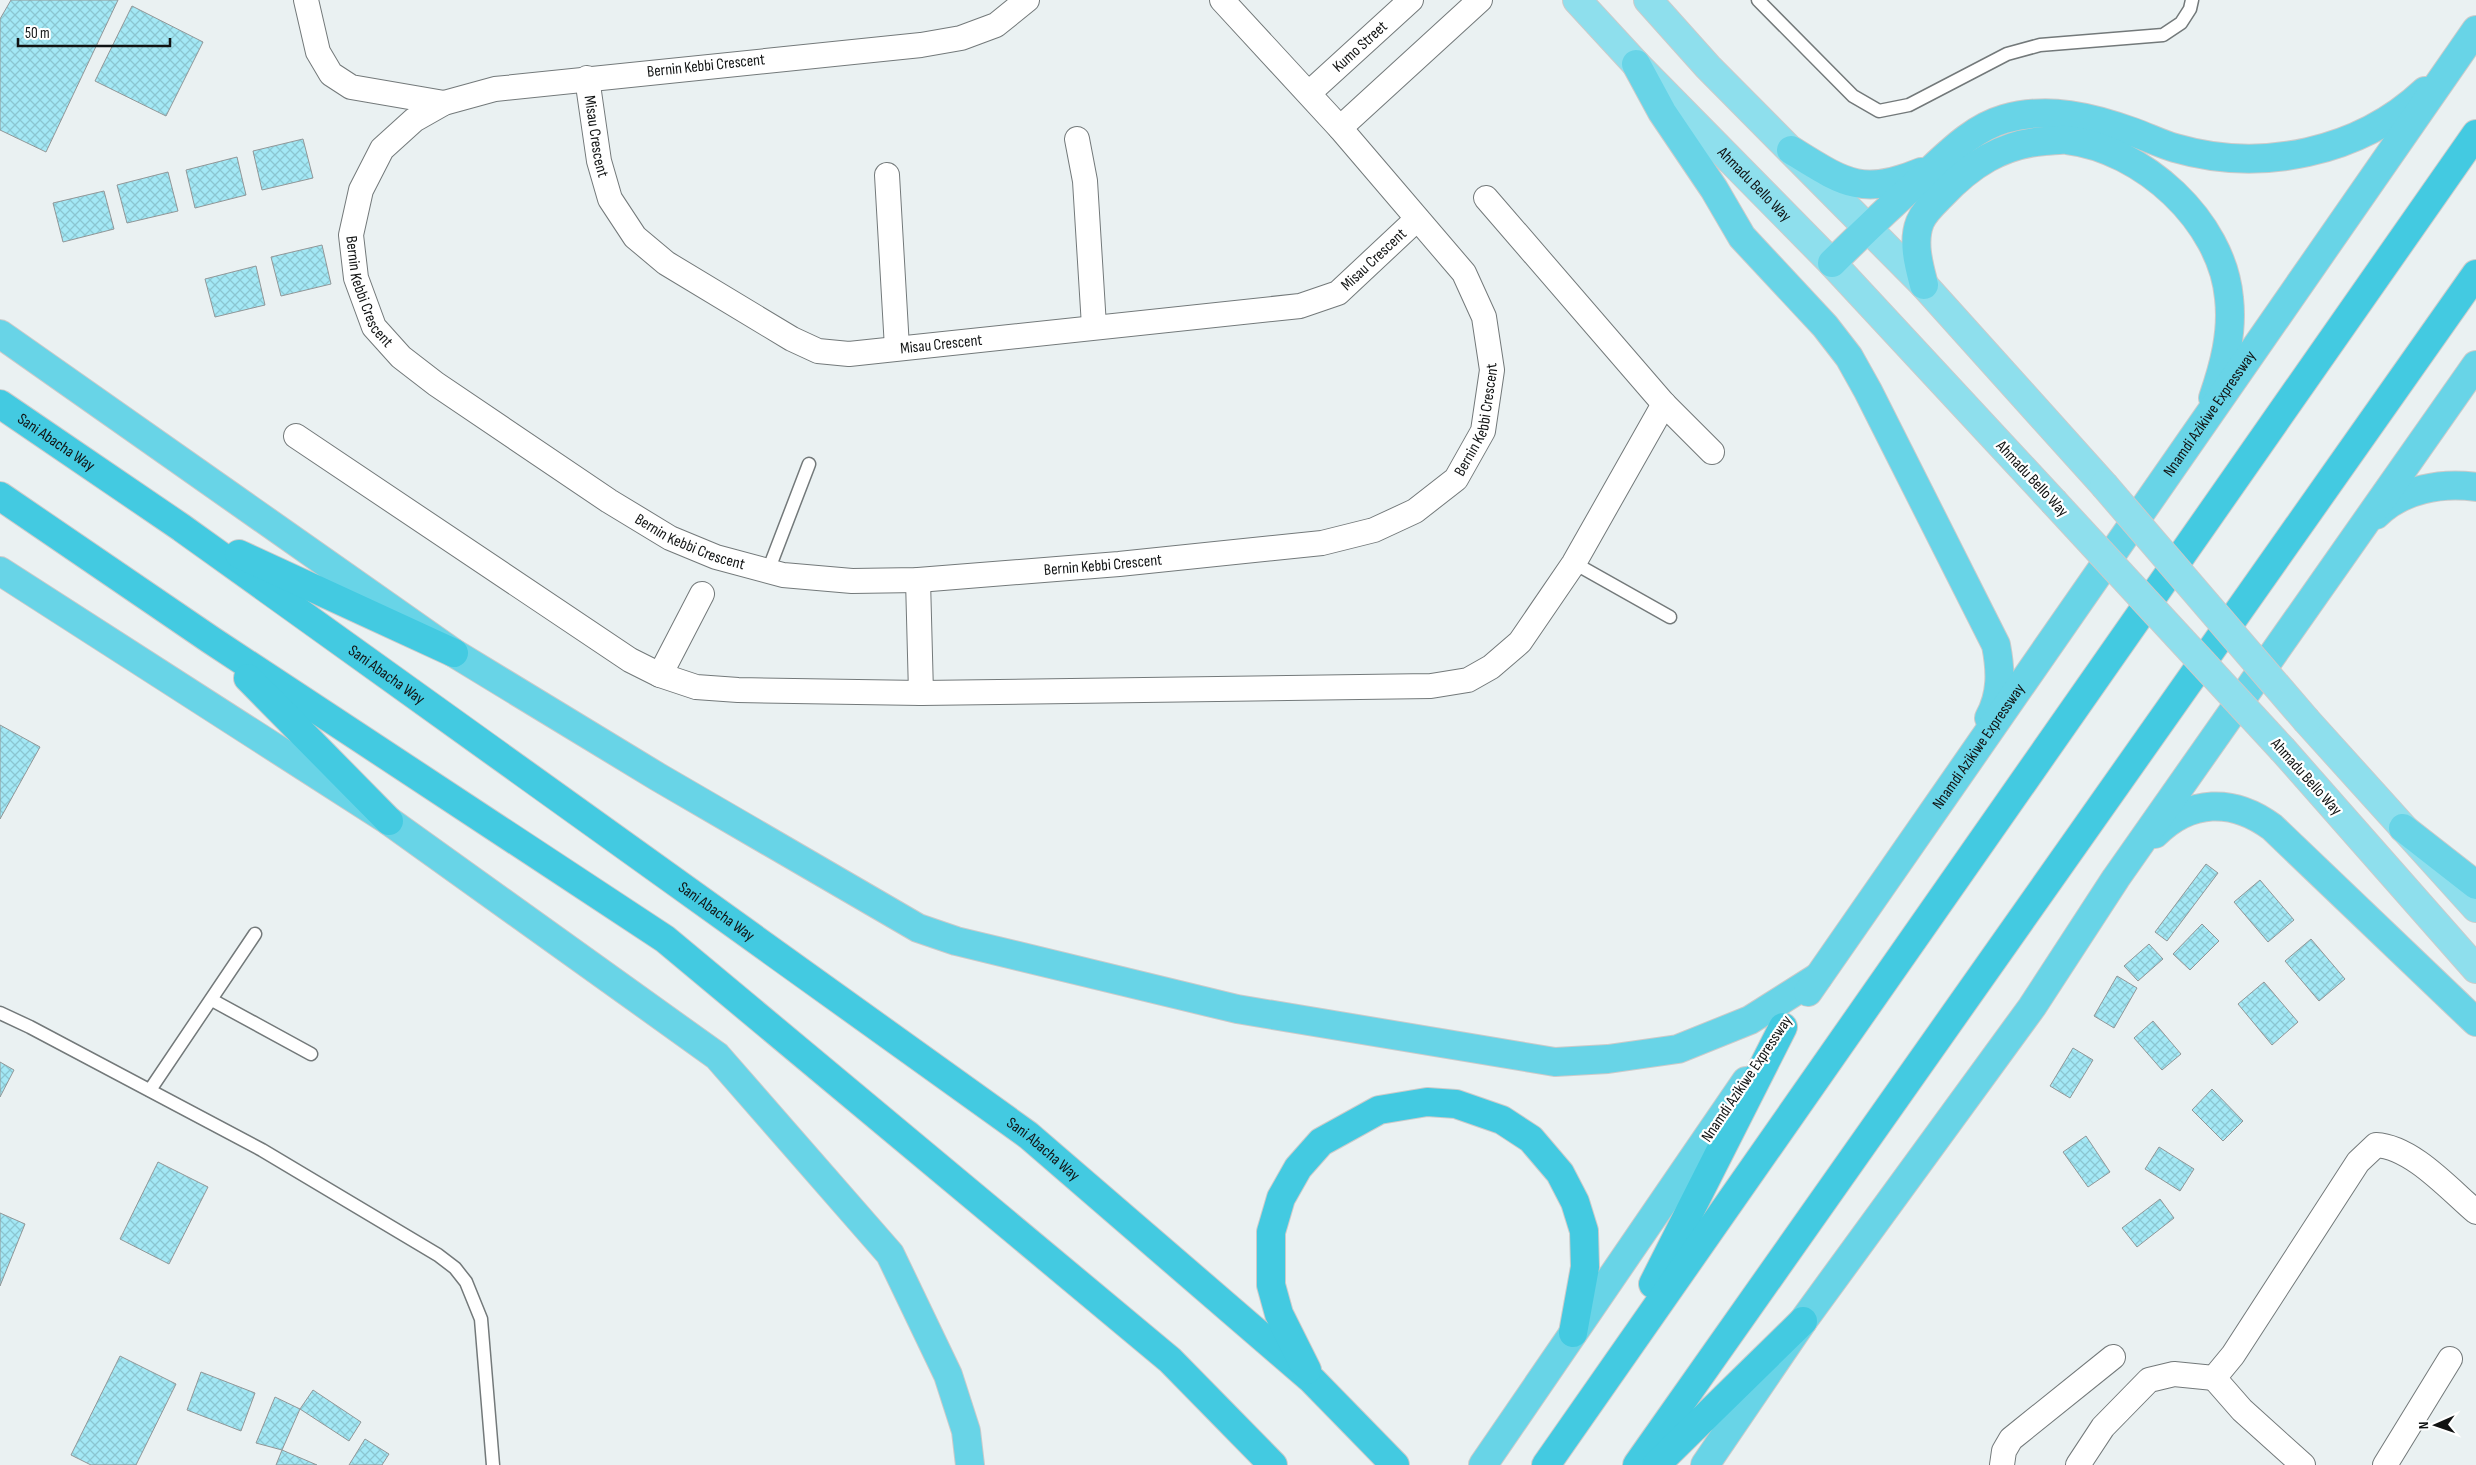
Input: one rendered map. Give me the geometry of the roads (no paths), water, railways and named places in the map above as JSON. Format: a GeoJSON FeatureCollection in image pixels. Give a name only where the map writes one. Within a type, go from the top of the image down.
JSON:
{"type":"FeatureCollection","features":[{"type":"Feature","properties":{"kind":"highway","name":"Nnamdi Azikiwe Expressway"},"geometry":{"type":"LineString","coordinates":[[1482,1465],[1783,1027],[2194,439],[2476,30]]}},
{"type":"Feature","properties":{"kind":"highway"},"geometry":{"type":"LineString","coordinates":[[1636,64],[1662,112],[1714,189],[1742,237],[1826,326],[1849,357],[1986,622],[1996,645],[2001,670],[1999,692],[1991,714],[1964,768]]}},
{"type":"Feature","properties":{"kind":"highway"},"geometry":{"type":"LineString","coordinates":[[1832,263],[1867,227],[1969,136],[2003,119],[2033,113],[2062,112],[2094,120],[2174,148],[2216,158],[2244,160],[2283,158],[2334,144],[2369,129],[2410,106],[2452,66]]}},
{"type":"Feature","properties":{"kind":"highway"},"geometry":{"type":"LineString","coordinates":[[1546,1465],[1610,1370],[2476,134]]}},
{"type":"Feature","properties":{"kind":"highway"},"geometry":{"type":"LineString","coordinates":[[1924,286],[1916,248],[1920,223],[1928,209],[1958,178],[1986,157],[2026,143],[2066,140],[2106,149],[2138,167],[2163,184],[2189,208],[2210,240],[2222,269],[2229,297],[2230,331],[2222,368],[2214,398],[2194,439]]}},
{"type":"Feature","properties":{"kind":"highway"},"geometry":{"type":"LineString","coordinates":[[1791,150],[1817,166],[1859,185],[1882,185],[1904,179],[1934,166]]}},
{"type":"Feature","properties":{"kind":"highway"},"geometry":{"type":"LineString","coordinates":[[1637,1465],[2476,274]]}},
{"type":"Feature","properties":{"kind":"highway"},"geometry":{"type":"LineString","coordinates":[[0,334],[454,653],[658,777],[918,928],[956,941],[1218,1004],[1555,1062],[1608,1059],[1678,1049],[1750,1020],[1818,977]]}},
{"type":"Feature","properties":{"kind":"highway"},"geometry":{"type":"LineString","coordinates":[[1705,1465],[1803,1321],[2032,1008],[2116,878],[2476,365]]}},
{"type":"Feature","properties":{"kind":"highway","name":"Sani Abacha Way"},"geometry":{"type":"LineString","coordinates":[[0,404],[182,528],[1028,1135],[1312,1380],[1395,1465]]}},
{"type":"Feature","properties":{"kind":"highway"},"geometry":{"type":"LineString","coordinates":[[2356,535],[2381,510],[2408,495],[2434,486],[2459,485],[2476,488]]}},
{"type":"Feature","properties":{"kind":"highway"},"geometry":{"type":"LineString","coordinates":[[0,496],[210,640],[665,939],[1170,1360],[1273,1465]]}},
{"type":"Feature","properties":{"kind":"highway"},"geometry":{"type":"LineString","coordinates":[[182,528],[454,653]]}},
{"type":"Feature","properties":{"kind":"highway"},"geometry":{"type":"LineString","coordinates":[[0,571],[390,821],[717,1056],[890,1254],[948,1375],[966,1431],[970,1465]]}},
{"type":"Feature","properties":{"kind":"highway"},"geometry":{"type":"LineString","coordinates":[[210,640],[390,821]]}},
{"type":"Feature","properties":{"kind":"highway"},"geometry":{"type":"LineString","coordinates":[[2116,878],[2169,820],[2188,812],[2216,806],[2239,808],[2258,817],[2272,827],[2476,1022]]}},
{"type":"Feature","properties":{"kind":"highway"},"geometry":{"type":"LineString","coordinates":[[2403,828],[2476,885]]}},
{"type":"Feature","properties":{"kind":"highway"},"geometry":{"type":"LineString","coordinates":[[1610,1370],[1783,1027]]}},
{"type":"Feature","properties":{"kind":"highway"},"geometry":{"type":"LineString","coordinates":[[1312,1380],[1277,1307],[1271,1285],[1271,1232],[1281,1198],[1298,1168],[1321,1142],[1379,1110],[1428,1102],[1456,1104],[1502,1120],[1531,1139],[1554,1166],[1575,1202],[1584,1231],[1585,1267],[1573,1333]]}},
{"type":"Feature","properties":{"kind":"highway"},"geometry":{"type":"LineString","coordinates":[[1656,1465],[1803,1321]]}},
{"type":"Feature","properties":{"kind":"main road","name":"Ahmadu Bello Way"},"geometry":{"type":"LineString","coordinates":[[1577,0],[1636,64],[1832,263],[2053,501],[2283,750],[2476,969]]}},
{"type":"Feature","properties":{"kind":"main road"},"geometry":{"type":"LineString","coordinates":[[1648,0],[1708,67],[1924,286],[2104,485],[2307,721],[2476,908]]}},
{"type":"Feature","properties":{"kind":"street"},"geometry":{"type":"LineString","coordinates":[[306,0],[318,52],[330,74],[351,87],[444,103]]}},
{"type":"Feature","properties":{"kind":"street","name":"Bernin Kebbi Crescent"},"geometry":{"type":"LineString","coordinates":[[1027,0],[996,24],[961,38],[495,89],[444,103],[414,120],[382,148],[361,190],[351,235],[356,278],[374,327],[401,357],[436,384],[609,501],[670,538],[716,558],[768,572],[852,581],[918,580],[1128,563],[1322,543],[1374,530],[1415,511],[1456,479],[1483,431],[1492,370],[1484,317],[1464,273],[1309,93],[1222,0]]}},
{"type":"Feature","properties":{"kind":"street","name":"Kumo Street"},"geometry":{"type":"LineString","coordinates":[[1309,93],[1411,0]]}},
{"type":"Feature","properties":{"kind":"street"},"geometry":{"type":"LineString","coordinates":[[1340,128],[1480,0]]}},
{"type":"Feature","properties":{"kind":"street","name":"Misau Crescent"},"geometry":{"type":"LineString","coordinates":[[587,78],[599,161],[610,199],[635,237],[666,263],[792,339],[818,351],[849,354],[1094,326],[1300,306],[1338,293],[1417,219]]}},
{"type":"Feature","properties":{"kind":"street"},"geometry":{"type":"LineString","coordinates":[[1077,139],[1085,181],[1094,326]]}},
{"type":"Feature","properties":{"kind":"street"},"geometry":{"type":"LineString","coordinates":[[887,175],[897,348]]}},
{"type":"Feature","properties":{"kind":"street"},"geometry":{"type":"LineString","coordinates":[[1486,198],[1664,404],[1712,452]]}},
{"type":"Feature","properties":{"kind":"street"},"geometry":{"type":"LineString","coordinates":[[296,436],[630,660],[660,675],[696,687],[921,693],[1430,686],[1468,680],[1491,667],[1520,642],[1574,562],[1664,404]]}},
{"type":"Feature","properties":{"kind":"street"},"geometry":{"type":"LineString","coordinates":[[918,580],[921,693]]}},
{"type":"Feature","properties":{"kind":"street"},"geometry":{"type":"LineString","coordinates":[[660,675],[702,594]]}},
{"type":"Feature","properties":{"kind":"street"},"geometry":{"type":"LineString","coordinates":[[2214,1378],[2233,1355],[2358,1162],[2376,1144],[2390,1146],[2406,1153],[2476,1212]]}},
{"type":"Feature","properties":{"kind":"street"},"geometry":{"type":"LineString","coordinates":[[2002,1465],[2004,1451],[2011,1439],[2113,1357]]}},
{"type":"Feature","properties":{"kind":"street"},"geometry":{"type":"LineString","coordinates":[[2385,1465],[2450,1359]]}},
{"type":"Feature","properties":{"kind":"street"},"geometry":{"type":"LineString","coordinates":[[2078,1465],[2103,1427],[2149,1380],[2174,1374],[2214,1378],[2242,1410],[2303,1465]]}},
{"type":"Feature","properties":{"kind":"lane"},"geometry":{"type":"LineString","coordinates":[[1758,0],[1853,96],[1879,111],[1909,105],[2007,54],[2040,45],[2163,34],[2181,24],[2190,9],[2192,0]]}},
{"type":"Feature","properties":{"kind":"lane"},"geometry":{"type":"LineString","coordinates":[[768,572],[809,464]]}},
{"type":"Feature","properties":{"kind":"lane"},"geometry":{"type":"LineString","coordinates":[[1574,562],[1670,617]]}},
{"type":"Feature","properties":{"kind":"lane"},"geometry":{"type":"LineString","coordinates":[[150,1090],[255,934]]}},
{"type":"Feature","properties":{"kind":"lane"},"geometry":{"type":"LineString","coordinates":[[212,1000],[311,1054]]}},
{"type":"Feature","properties":{"kind":"lane"},"geometry":{"type":"LineString","coordinates":[[0,1014],[30,1027],[262,1150],[438,1255],[455,1268],[466,1282],[481,1319],[493,1465]]}}]}
